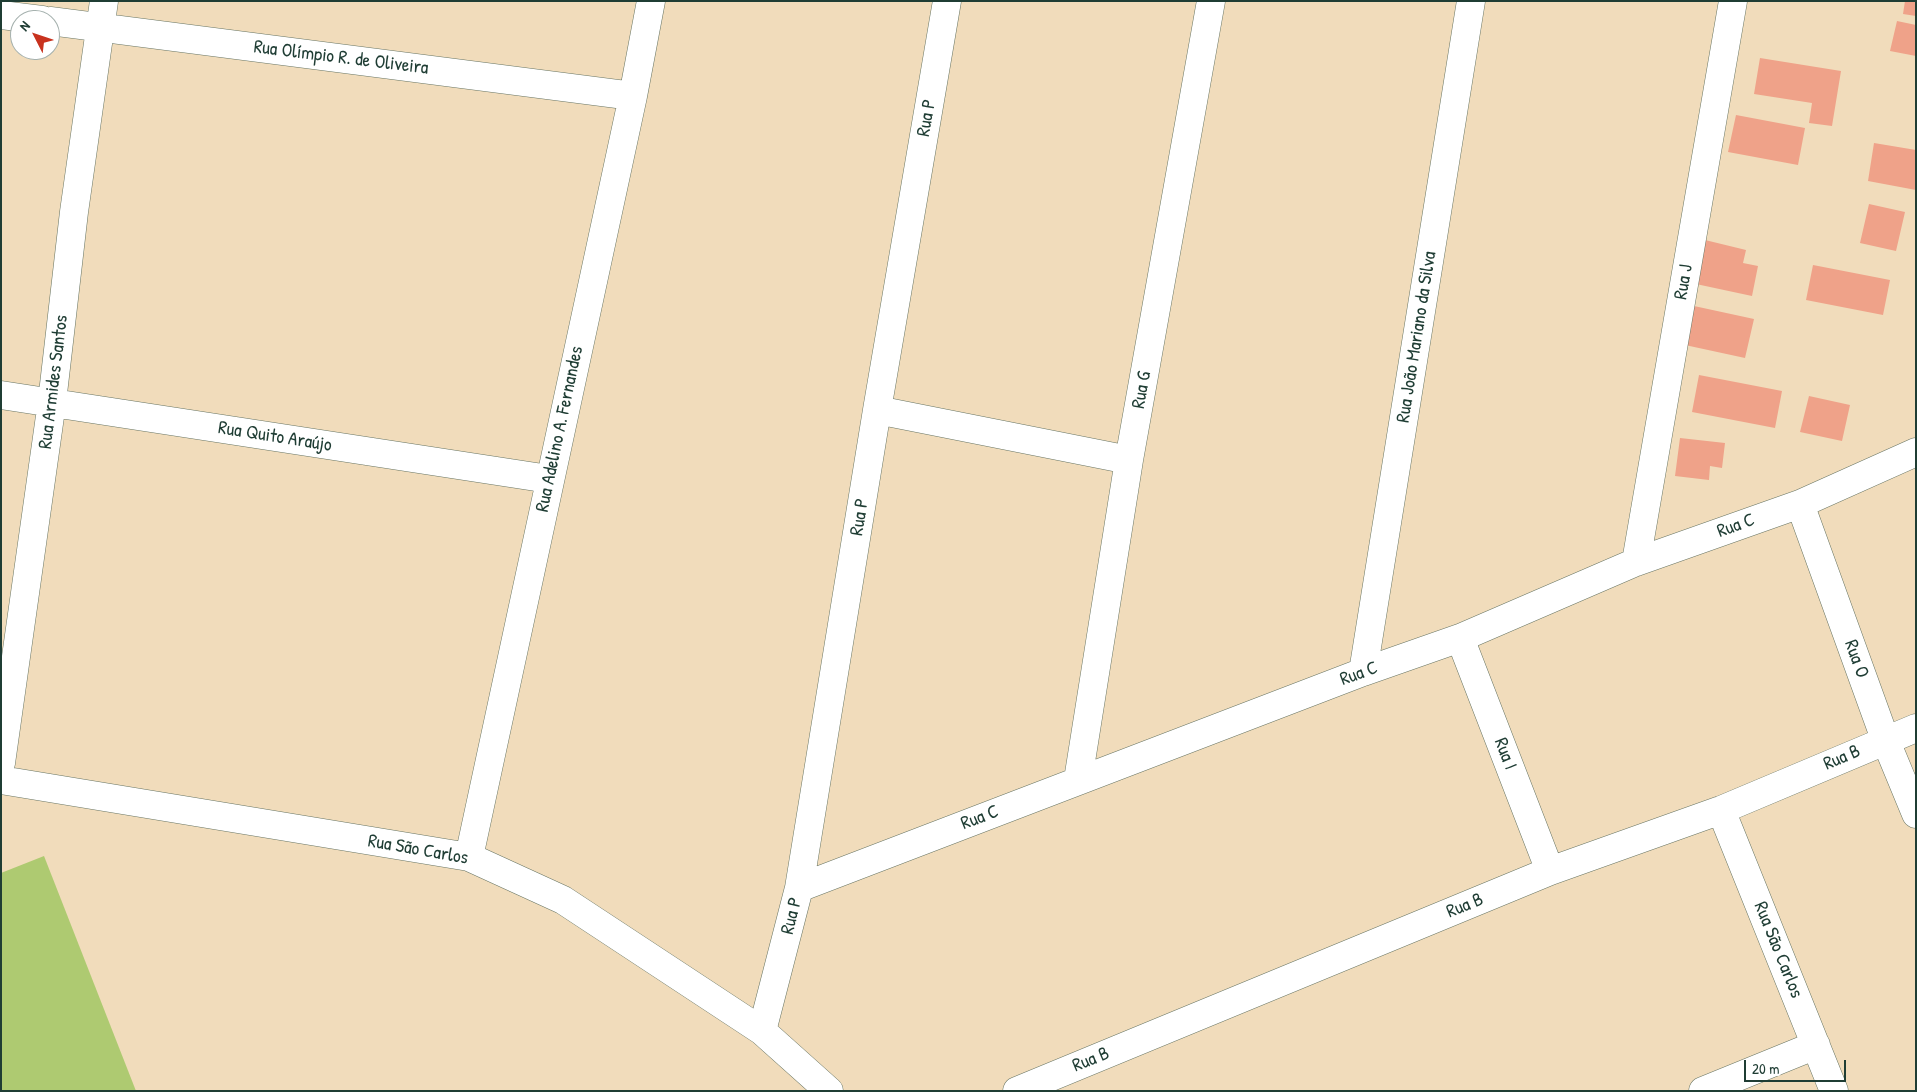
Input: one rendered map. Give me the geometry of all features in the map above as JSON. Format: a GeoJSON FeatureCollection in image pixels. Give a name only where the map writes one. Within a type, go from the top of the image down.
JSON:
{"type":"FeatureCollection","features":[{"type":"Feature","properties":{"kind":"street","name":"Rua Adelino A. Fernandes"},"geometry":{"type":"LineString","coordinates":[[469,857],[633,96],[651,1]]}},
{"type":"Feature","properties":{"kind":"street","name":"Rua P"},"geometry":{"type":"LineString","coordinates":[[762,1031],[799,888],[877,410],[947,1]]}},
{"type":"Feature","properties":{"kind":"street","name":"Rua G"},"geometry":{"type":"LineString","coordinates":[[1078,780],[1129,460],[1211,1]]}},
{"type":"Feature","properties":{"kind":"street","name":"Rua João Mariano da Silva"},"geometry":{"type":"LineString","coordinates":[[1363,672],[1471,1]]}},
{"type":"Feature","properties":{"kind":"street","name":"Rua J"},"geometry":{"type":"LineString","coordinates":[[1636,562],[1733,1]]}},
{"type":"Feature","properties":{"kind":"street","name":"Rua Olímpio R. de Oliveira"},"geometry":{"type":"LineString","coordinates":[[60,20],[102,14],[633,96]]}},
{"type":"Feature","properties":{"kind":"street","name":"Rua Armides Santos"},"geometry":{"type":"LineString","coordinates":[[1,763],[52,402],[74,212],[102,14]]}},
{"type":"Feature","properties":{"kind":"street","name":"Rua Quito Araújo"},"geometry":{"type":"LineString","coordinates":[[1,395],[549,480]]}},
{"type":"Feature","properties":{"kind":"street"},"geometry":{"type":"LineString","coordinates":[[877,410],[1129,460]]}},
{"type":"Feature","properties":{"kind":"street","name":"Rua C"},"geometry":{"type":"LineString","coordinates":[[799,888],[1363,672],[1460,638],[1636,562],[1800,504],[1916,451]]}},
{"type":"Feature","properties":{"kind":"street","name":"Rua O"},"geometry":{"type":"LineString","coordinates":[[1800,504],[1885,739],[1916,814]]}},
{"type":"Feature","properties":{"kind":"street","name":"Rua I"},"geometry":{"type":"LineString","coordinates":[[1460,638],[1550,871]]}},
{"type":"Feature","properties":{"kind":"street","name":"Rua B"},"geometry":{"type":"LineString","coordinates":[[1017,1091],[1550,871],[1721,810],[1885,739],[1916,728]]}},
{"type":"Feature","properties":{"kind":"street","name":"Rua São Carlos"},"geometry":{"type":"LineString","coordinates":[[1,780],[469,857],[563,900],[762,1031],[829,1091]]}},
{"type":"Feature","properties":{"kind":"street","name":"Rua São Carlos"},"geometry":{"type":"LineString","coordinates":[[1721,810],[1834,1091]]}},
{"type":"Feature","properties":{"kind":"street"},"geometry":{"type":"LineString","coordinates":[[1703,1091],[1816,1045]]}},
{"type":"Feature","properties":{"kind":"green space"},"geometry":{"type":"Polygon","coordinates":[[[44,856],[136,1091],[1,1091],[1,873],[44,856]]]}},
{"type":"Feature","properties":{"kind":"building"},"geometry":{"type":"Polygon","coordinates":[[[1905,1],[1916,1],[1916,16],[1903,14],[1905,1]]]}},
{"type":"Feature","properties":{"kind":"building"},"geometry":{"type":"Polygon","coordinates":[[[1897,21],[1916,25],[1916,56],[1890,51],[1897,21]]]}},
{"type":"Feature","properties":{"kind":"building"},"geometry":{"type":"Polygon","coordinates":[[[1760,58],[1841,71],[1832,126],[1809,123],[1812,103],[1754,94],[1760,58]]]}},
{"type":"Feature","properties":{"kind":"building"},"geometry":{"type":"Polygon","coordinates":[[[1736,115],[1805,128],[1798,165],[1728,152],[1736,115]]]}},
{"type":"Feature","properties":{"kind":"building"},"geometry":{"type":"Polygon","coordinates":[[[1874,143],[1916,150],[1916,190],[1868,181],[1874,143]]]}},
{"type":"Feature","properties":{"kind":"building"},"geometry":{"type":"Polygon","coordinates":[[[1869,204],[1905,212],[1896,251],[1860,243],[1869,204]]]}},
{"type":"Feature","properties":{"kind":"building"},"geometry":{"type":"Polygon","coordinates":[[[1705,240],[1746,250],[1743,263],[1758,266],[1752,296],[1696,284],[1705,240]]]}},
{"type":"Feature","properties":{"kind":"building"},"geometry":{"type":"Polygon","coordinates":[[[1813,265],[1890,280],[1883,315],[1806,300],[1813,265]]]}},
{"type":"Feature","properties":{"kind":"building"},"geometry":{"type":"Polygon","coordinates":[[[1694,306],[1754,319],[1745,358],[1685,345],[1694,306]]]}},
{"type":"Feature","properties":{"kind":"building"},"geometry":{"type":"Polygon","coordinates":[[[1699,375],[1782,391],[1775,428],[1692,412],[1699,375]]]}},
{"type":"Feature","properties":{"kind":"building"},"geometry":{"type":"Polygon","coordinates":[[[1809,396],[1850,405],[1842,441],[1800,432],[1809,396]]]}},
{"type":"Feature","properties":{"kind":"building"},"geometry":{"type":"Polygon","coordinates":[[[1680,438],[1725,443],[1722,468],[1710,466],[1709,480],[1675,476],[1680,438]]]}}]}
